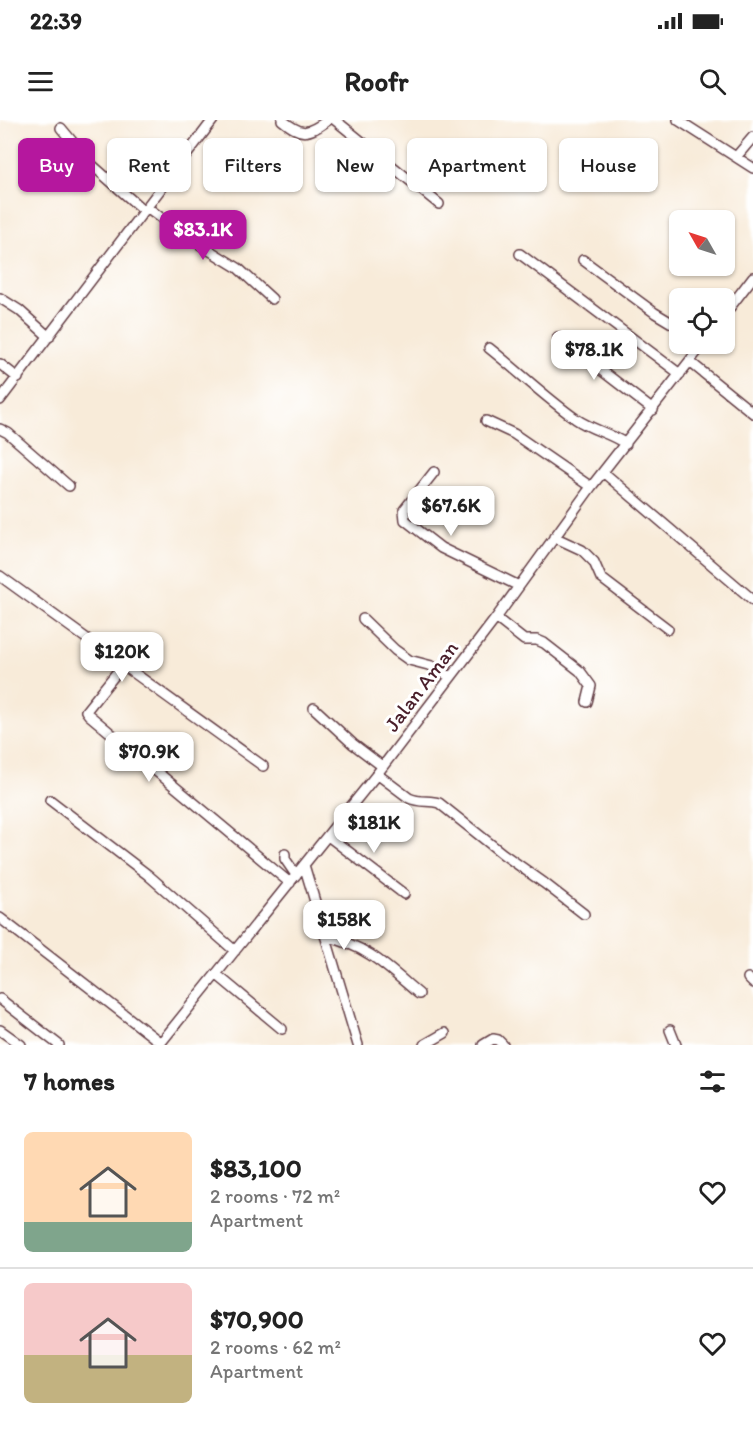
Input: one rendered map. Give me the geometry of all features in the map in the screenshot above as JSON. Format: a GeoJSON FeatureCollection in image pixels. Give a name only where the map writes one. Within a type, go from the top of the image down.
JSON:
{"type":"FeatureCollection","features":[{"type":"Feature","properties":{"kind":"street"},"geometry":{"type":"LineString","coordinates":[[282,120],[302,133],[315,129],[328,120]]}},
{"type":"Feature","properties":{"kind":"street"},"geometry":{"type":"LineString","coordinates":[[335,120],[439,204]]}},
{"type":"Feature","properties":{"kind":"street"},"geometry":{"type":"LineString","coordinates":[[678,120],[753,168]]}},
{"type":"Feature","properties":{"kind":"street"},"geometry":{"type":"LineString","coordinates":[[0,400],[211,121]]}},
{"type":"Feature","properties":{"kind":"street"},"geometry":{"type":"LineString","coordinates":[[61,128],[91,164],[145,209],[238,268],[272,299]]}},
{"type":"Feature","properties":{"kind":"street"},"geometry":{"type":"LineString","coordinates":[[736,158],[753,137]]}},
{"type":"Feature","properties":{"kind":"street"},"geometry":{"type":"LineString","coordinates":[[520,254],[675,370]]}},
{"type":"Feature","properties":{"kind":"street"},"geometry":{"type":"LineString","coordinates":[[583,260],[669,322]]}},
{"type":"Feature","properties":{"kind":"street"},"geometry":{"type":"LineString","coordinates":[[735,301],[753,277]]}},
{"type":"Feature","properties":{"kind":"street"},"geometry":{"type":"LineString","coordinates":[[0,298],[19,310],[49,337]]}},
{"type":"Feature","properties":{"kind":"street"},"geometry":{"type":"LineString","coordinates":[[558,337],[650,407]]}},
{"type":"Feature","properties":{"kind":"street"},"geometry":{"type":"LineString","coordinates":[[489,348],[578,420],[595,430],[611,434],[626,444]]}},
{"type":"Feature","properties":{"kind":"street","name":"Jalan Aman"},"geometry":{"type":"LineString","coordinates":[[160,1044],[216,974],[230,946],[293,879],[328,836],[496,618],[591,487],[626,444],[675,370],[690,362],[695,354]]}},
{"type":"Feature","properties":{"kind":"street"},"geometry":{"type":"LineString","coordinates":[[690,362],[753,413]]}},
{"type":"Feature","properties":{"kind":"street"},"geometry":{"type":"LineString","coordinates":[[0,364],[18,378]]}},
{"type":"Feature","properties":{"kind":"street"},"geometry":{"type":"LineString","coordinates":[[486,421],[514,434],[591,487]]}},
{"type":"Feature","properties":{"kind":"street"},"geometry":{"type":"LineString","coordinates":[[0,429],[8,433],[69,486]]}},
{"type":"Feature","properties":{"kind":"street"},"geometry":{"type":"LineString","coordinates":[[434,472],[404,510],[405,520],[441,548],[519,586]]}},
{"type":"Feature","properties":{"kind":"street"},"geometry":{"type":"LineString","coordinates":[[603,472],[753,600]]}},
{"type":"Feature","properties":{"kind":"street"},"geometry":{"type":"LineString","coordinates":[[554,537],[582,550],[594,562],[601,578],[668,629]]}},
{"type":"Feature","properties":{"kind":"street"},"geometry":{"type":"LineString","coordinates":[[0,576],[263,766]]}},
{"type":"Feature","properties":{"kind":"street"},"geometry":{"type":"LineString","coordinates":[[496,618],[524,640],[537,640],[544,643],[580,671],[591,686],[587,702]]}},
{"type":"Feature","properties":{"kind":"street"},"geometry":{"type":"LineString","coordinates":[[363,619],[395,650],[409,660],[432,666],[450,677]]}},
{"type":"Feature","properties":{"kind":"street"},"geometry":{"type":"LineString","coordinates":[[122,666],[86,711],[88,716],[293,879]]}},
{"type":"Feature","properties":{"kind":"street"},"geometry":{"type":"LineString","coordinates":[[314,708],[409,798],[415,801],[440,803],[503,854],[584,914]]}},
{"type":"Feature","properties":{"kind":"street"},"geometry":{"type":"LineString","coordinates":[[50,800],[148,875],[230,946]]}},
{"type":"Feature","properties":{"kind":"street"},"geometry":{"type":"LineString","coordinates":[[328,836],[404,894]]}},
{"type":"Feature","properties":{"kind":"street"},"geometry":{"type":"LineString","coordinates":[[285,854],[293,879]]}},
{"type":"Feature","properties":{"kind":"street"},"geometry":{"type":"LineString","coordinates":[[304,865],[358,1045]]}},
{"type":"Feature","properties":{"kind":"street"},"geometry":{"type":"LineString","coordinates":[[0,918],[160,1044]]}},
{"type":"Feature","properties":{"kind":"street"},"geometry":{"type":"LineString","coordinates":[[326,936],[347,941],[369,952],[419,994]]}},
{"type":"Feature","properties":{"kind":"street"},"geometry":{"type":"LineString","coordinates":[[216,974],[282,1029]]}},
{"type":"Feature","properties":{"kind":"street"},"geometry":{"type":"LineString","coordinates":[[0,999],[59,1045]]}},
{"type":"Feature","properties":{"kind":"street"},"geometry":{"type":"LineString","coordinates":[[670,1029],[676,1045]]}},
{"type":"Feature","properties":{"kind":"street"},"geometry":{"type":"LineString","coordinates":[[0,1030],[21,1045]]}},
{"type":"Feature","properties":{"kind":"street"},"geometry":{"type":"LineString","coordinates":[[424,1045],[445,1033]]}},
{"type":"Feature","properties":{"kind":"street"},"geometry":{"type":"LineString","coordinates":[[483,1045],[493,1038],[503,1045]]}}]}
